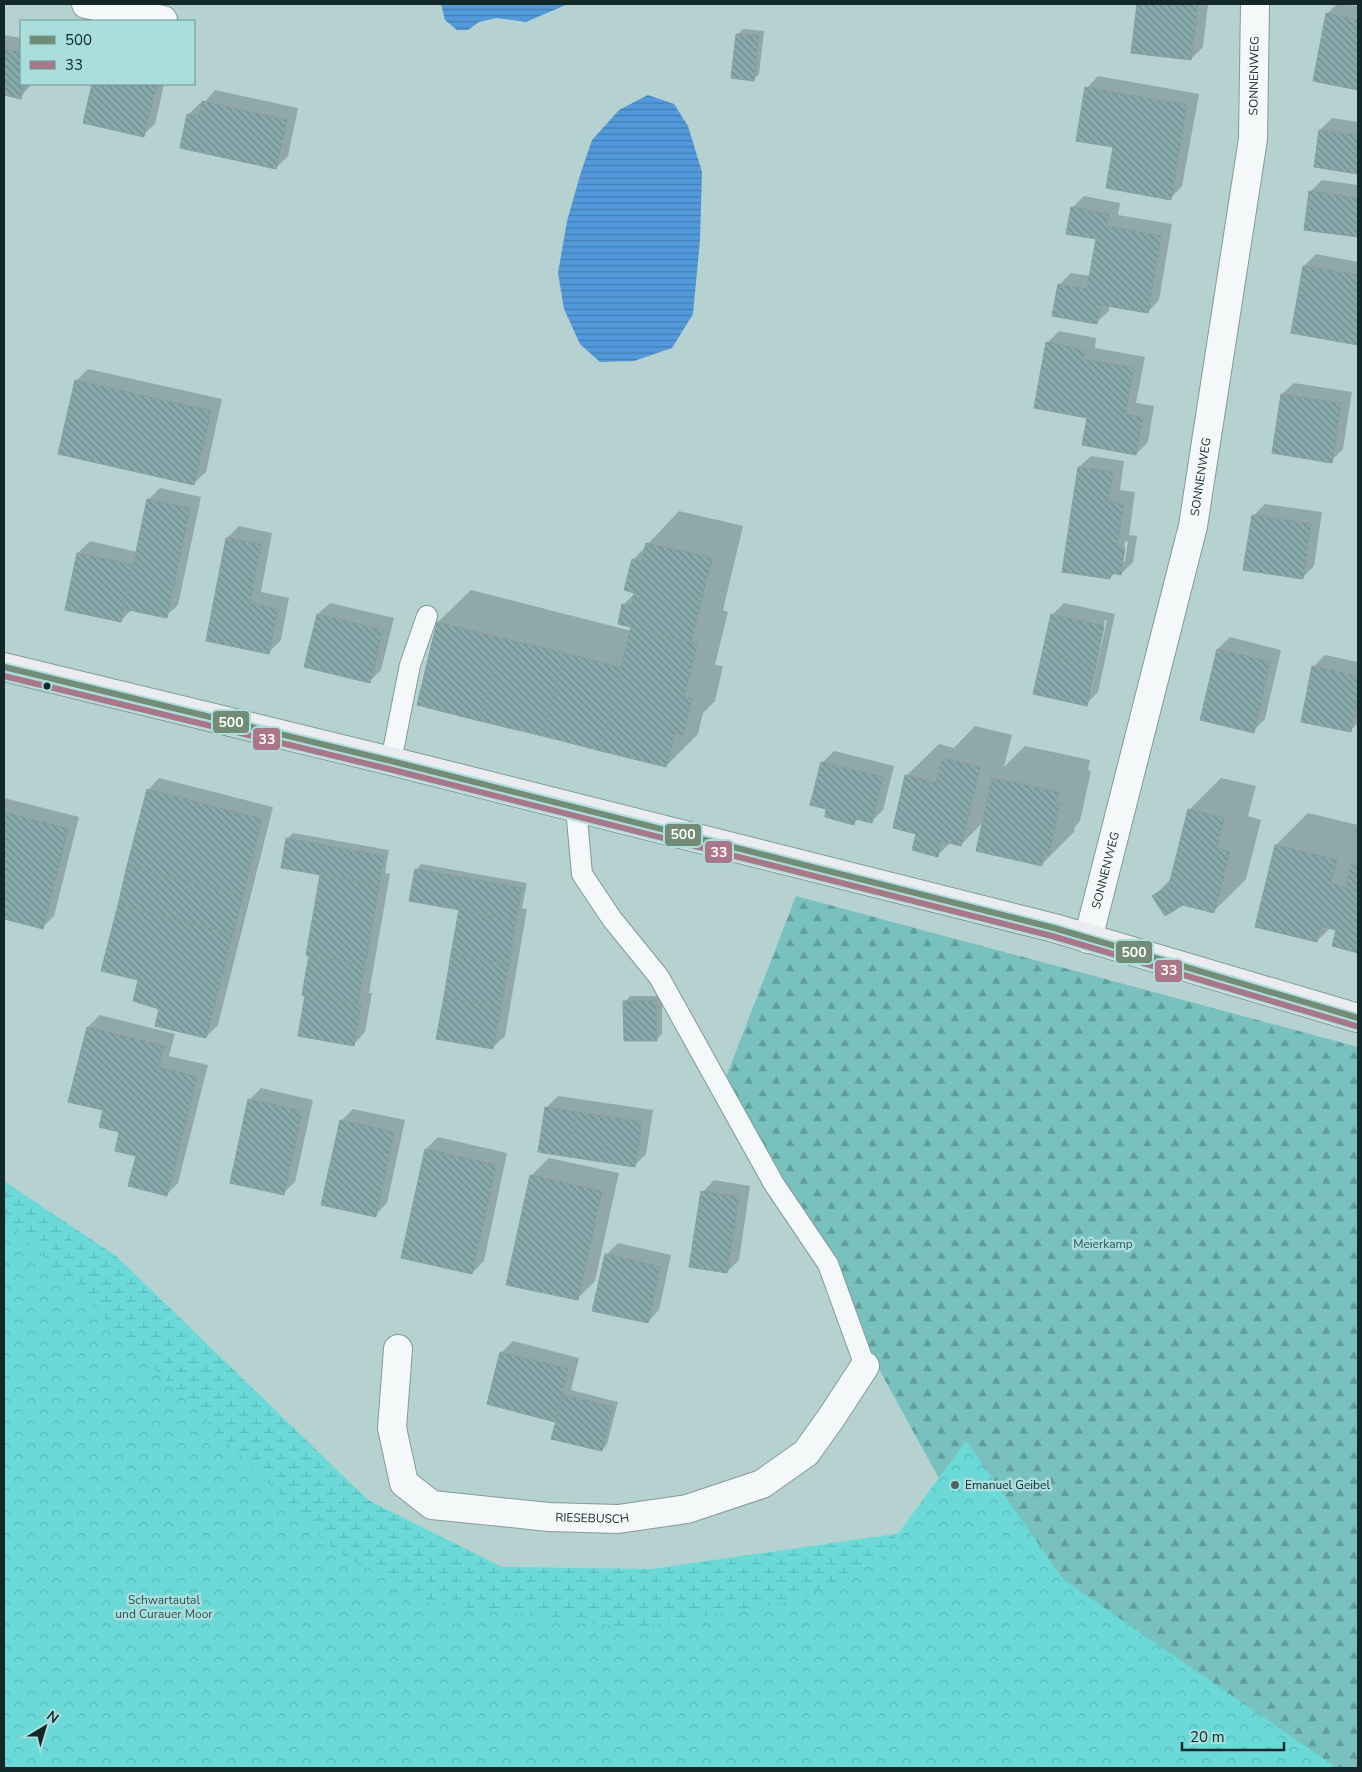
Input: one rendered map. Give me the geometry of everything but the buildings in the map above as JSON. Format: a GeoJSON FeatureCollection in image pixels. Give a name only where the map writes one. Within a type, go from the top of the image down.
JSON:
{"type":"FeatureCollection","features":[{"type":"Feature","properties":{"kind":"main road"},"geometry":{"type":"LineString","coordinates":[[4,666],[391,761],[1054,928],[1358,1018]]}},
{"type":"Feature","properties":{"kind":"street"},"geometry":{"type":"LineString","coordinates":[[86,4],[163,20]]}},
{"type":"Feature","properties":{"kind":"street","name":"SONNENWEG"},"geometry":{"type":"LineString","coordinates":[[1088,939],[1193,526],[1254,139],[1255,4]]}},
{"type":"Feature","properties":{"kind":"street","name":"RIESEBUSCH"},"geometry":{"type":"LineString","coordinates":[[398,1349],[392,1428],[404,1483],[432,1505],[550,1517],[618,1519],[687,1509],[762,1484],[806,1453],[864,1366]]}},
{"type":"Feature","properties":{"kind":"lane"},"geometry":{"type":"LineString","coordinates":[[391,761],[410,665],[427,616]]}},
{"type":"Feature","properties":{"kind":"lane"},"geometry":{"type":"LineString","coordinates":[[576,808],[582,874],[612,919],[659,977],[774,1184],[828,1264],[864,1366]]}},
{"type":"Feature","properties":{"kind":"green space","name":"Meierkamp"},"geometry":{"type":"Polygon","coordinates":[[[796,896],[1358,1047],[1358,1768],[1269,1768],[964,1524],[723,1085],[796,896]]]}},
{"type":"Feature","properties":{"kind":"green space"},"geometry":{"type":"Polygon","coordinates":[[[4,1181],[116,1256],[368,1500],[502,1567],[652,1569],[964,1524],[1069,1588],[4,1768],[4,1181]]]}},
{"type":"Feature","properties":{"kind":"green space","name":"Schwartautal und Curauer Moor"},"geometry":{"type":"Polygon","coordinates":[[[4,1216],[335,1551],[429,1603],[637,1628],[797,1600],[878,1561],[966,1441],[1064,1580],[1335,1768],[4,1768],[4,1216]]]}},
{"type":"Feature","properties":{"kind":"shaded area"},"geometry":{"type":"Polygon","coordinates":[[[441,4],[568,4],[526,22],[496,18],[479,22],[468,30],[457,30],[445,20],[441,4]]]}},
{"type":"Feature","properties":{"kind":"shaded area"},"geometry":{"type":"Polygon","coordinates":[[[648,95],[674,104],[688,126],[702,172],[700,240],[693,314],[672,348],[634,361],[600,362],[580,344],[564,309],[558,273],[567,221],[592,140],[619,110],[648,95]]]}},
{"type":"Feature","properties":{"kind":"transit line","name":"500"},"geometry":{"type":"LineString","coordinates":[[4,667],[391,761],[1054,928],[1358,1018]]}},
{"type":"Feature","properties":{"kind":"transit line","name":"33"},"geometry":{"type":"LineString","coordinates":[[4,676],[389,769],[1052,936],[1356,1026]]}},
{"type":"Feature","properties":{"kind":"place","name":"Emanuel Geibel"},"geometry":{"type":"Point","coordinates":[955,1485]}}]}
